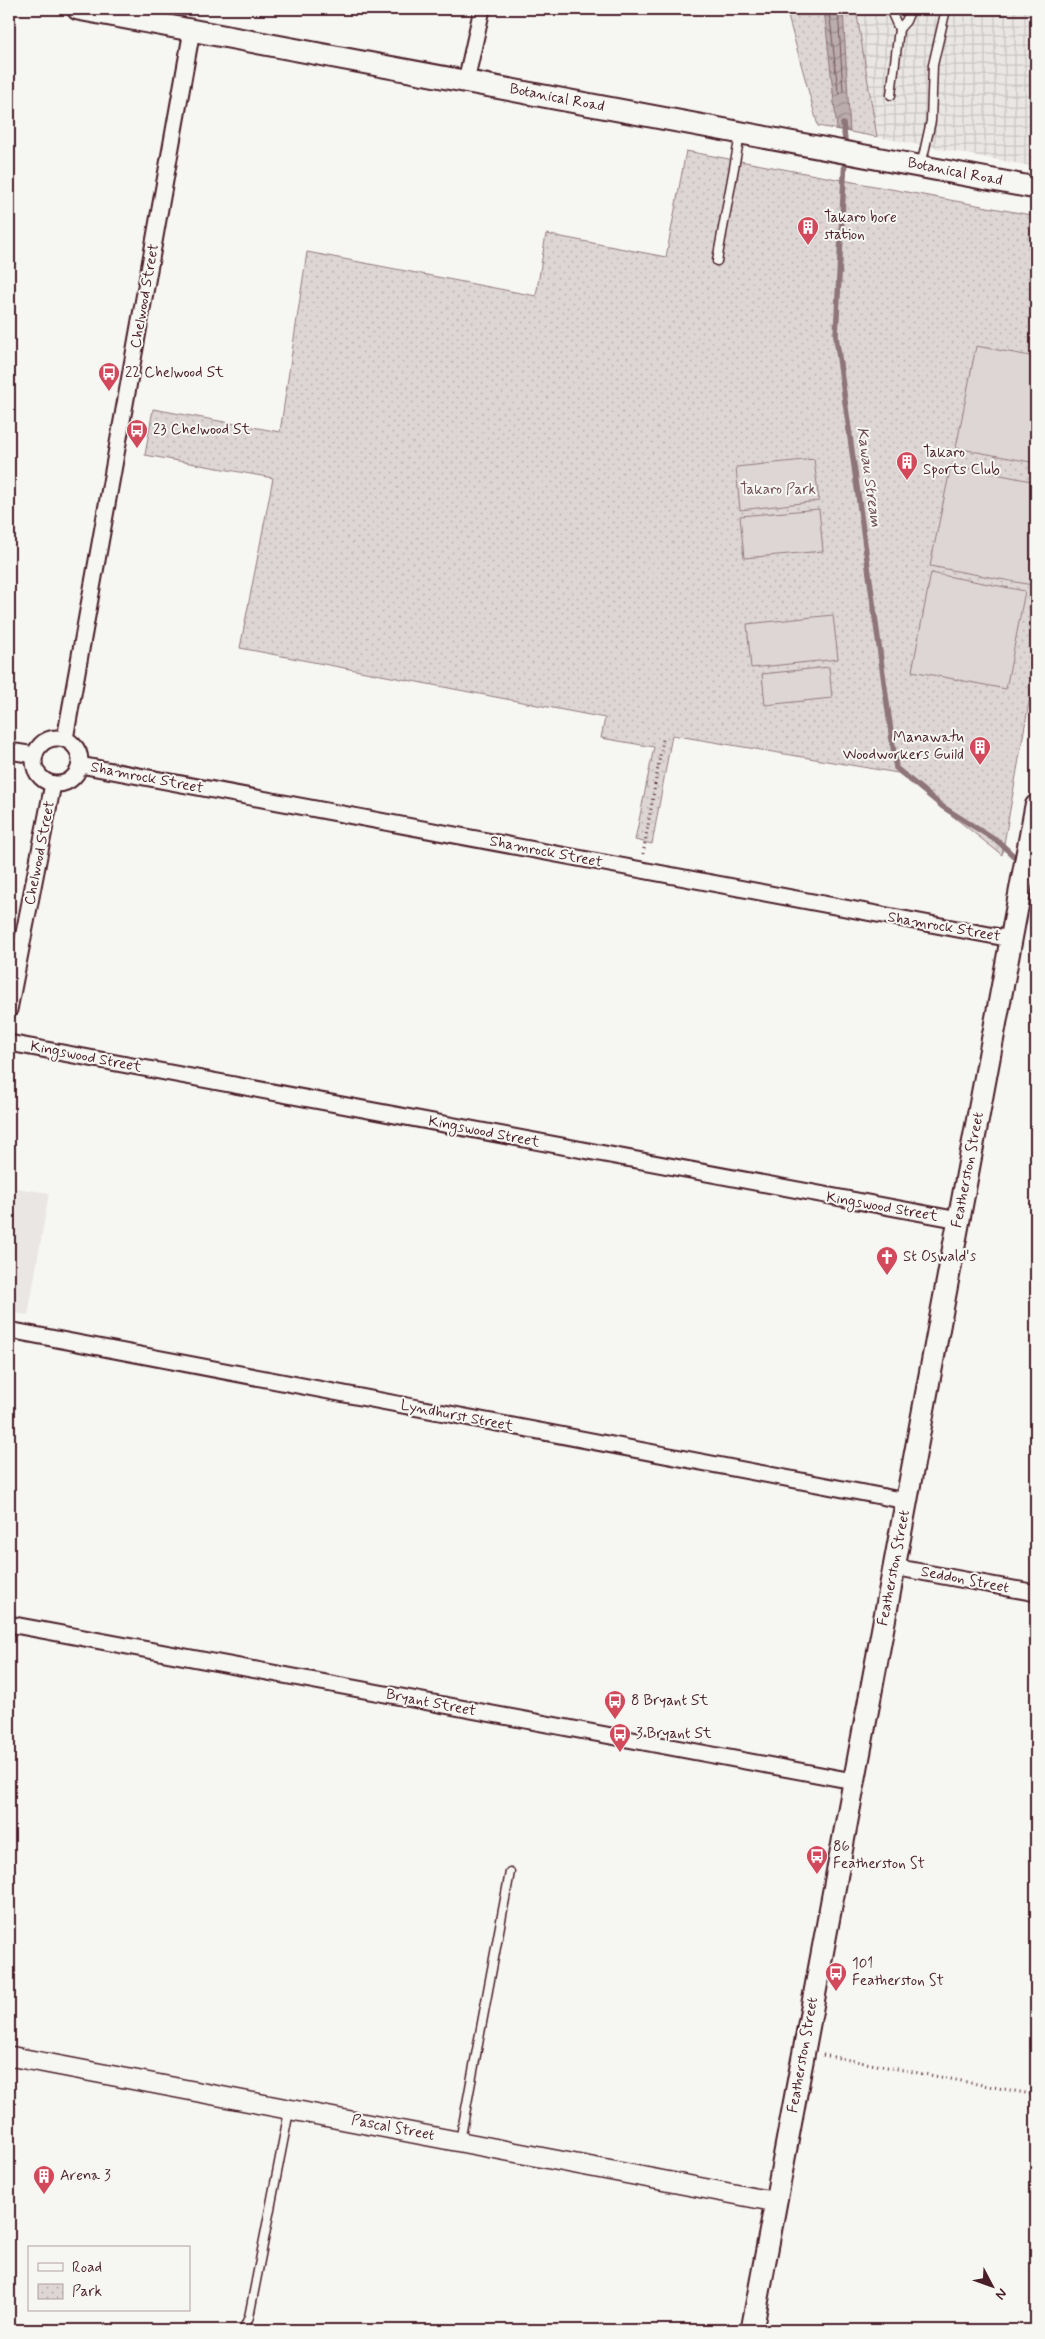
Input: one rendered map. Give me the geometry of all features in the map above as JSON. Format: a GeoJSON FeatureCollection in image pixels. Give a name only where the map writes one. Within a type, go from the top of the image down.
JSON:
{"type":"FeatureCollection","features":[{"type":"Feature","properties":{"kind":"main road","name":"Botanical Road"},"geometry":{"type":"LineString","coordinates":[[78,9],[1036,188]]}},
{"type":"Feature","properties":{"kind":"main road","name":"Featherston Street"},"geometry":{"type":"LineString","coordinates":[[752,2330],[1036,806]]}},
{"type":"Feature","properties":{"kind":"street"},"geometry":{"type":"LineString","coordinates":[[466,81],[482,9]]}},
{"type":"Feature","properties":{"kind":"street","name":"Chelwood Street"},"geometry":{"type":"LineString","coordinates":[[65,739],[192,30]]}},
{"type":"Feature","properties":{"kind":"street"},"geometry":{"type":"LineString","coordinates":[[55,738],[65,739],[73,744],[79,752],[80,765],[72,779],[63,784],[53,784],[42,778],[35,768],[34,756],[46,740],[55,738]]}},
{"type":"Feature","properties":{"kind":"street"},"geometry":{"type":"LineString","coordinates":[[9,751],[34,756]]}},
{"type":"Feature","properties":{"kind":"street","name":"Shamrock Street"},"geometry":{"type":"LineString","coordinates":[[80,765],[1011,940]]}},
{"type":"Feature","properties":{"kind":"street","name":"Chelwood Street"},"geometry":{"type":"LineString","coordinates":[[9,1010],[53,784]]}},
{"type":"Feature","properties":{"kind":"street","name":"Kingswood Street"},"geometry":{"type":"LineString","coordinates":[[9,1043],[959,1220]]}},
{"type":"Feature","properties":{"kind":"street","name":"Lyndhurst Street"},"geometry":{"type":"LineString","coordinates":[[9,1330],[906,1502]]}},
{"type":"Feature","properties":{"kind":"street","name":"Seddon Street"},"geometry":{"type":"LineString","coordinates":[[894,1566],[1036,1593]]}},
{"type":"Feature","properties":{"kind":"street","name":"Bryant Street"},"geometry":{"type":"LineString","coordinates":[[9,1624],[853,1782]]}},
{"type":"Feature","properties":{"kind":"street","name":"Pascal Street"},"geometry":{"type":"LineString","coordinates":[[9,2056],[776,2202]]}},
{"type":"Feature","properties":{"kind":"lane"},"geometry":{"type":"LineString","coordinates":[[890,9],[899,29],[891,95]]}},
{"type":"Feature","properties":{"kind":"lane"},"geometry":{"type":"LineString","coordinates":[[899,29],[906,21],[911,9]]}},
{"type":"Feature","properties":{"kind":"lane"},"geometry":{"type":"LineString","coordinates":[[921,166],[931,121],[933,65],[946,9]]}},
{"type":"Feature","properties":{"kind":"lane"},"geometry":{"type":"LineString","coordinates":[[718,261],[740,133]]}},
{"type":"Feature","properties":{"kind":"lane"},"geometry":{"type":"LineString","coordinates":[[460,2141],[510,1872]]}},
{"type":"Feature","properties":{"kind":"lane"},"geometry":{"type":"LineString","coordinates":[[243,2330],[249,2317],[290,2109]]}},
{"type":"Feature","properties":{"kind":"path"},"geometry":{"type":"LineString","coordinates":[[640,870],[663,739]]}},
{"type":"Feature","properties":{"kind":"path"},"geometry":{"type":"LineString","coordinates":[[803,2051],[1036,2095]]}},
{"type":"Feature","properties":{"kind":"shaded area"},"geometry":{"type":"Polygon","coordinates":[[[856,9],[1036,9],[1036,167],[877,137],[856,9]]]}},
{"type":"Feature","properties":{"kind":"shaded area"},"geometry":{"type":"Polygon","coordinates":[[[9,1187],[49,1193],[28,1315],[9,1312],[9,1187]]]}},
{"type":"Feature","properties":{"kind":"green space"},"geometry":{"type":"Polygon","coordinates":[[[786,9],[856,9],[877,137],[818,126],[786,9]]]}},
{"type":"Feature","properties":{"kind":"green space","name":"Takaro Park"},"geometry":{"type":"Polygon","coordinates":[[[686,151],[1036,216],[1036,663],[1002,855],[898,773],[672,735],[652,844],[635,840],[654,747],[601,738],[605,718],[240,648],[273,478],[145,455],[153,409],[280,432],[307,252],[536,296],[546,234],[666,257],[686,151]]]}},
{"type":"Feature","properties":{"kind":"green space"},"geometry":{"type":"Polygon","coordinates":[[[976,346],[1036,357],[1036,463],[956,448],[976,346]]]}},
{"type":"Feature","properties":{"kind":"green space"},"geometry":{"type":"Polygon","coordinates":[[[814,459],[819,501],[740,510],[736,467],[814,459]]]}},
{"type":"Feature","properties":{"kind":"green space"},"geometry":{"type":"Polygon","coordinates":[[[951,465],[1036,482],[1036,562],[1032,585],[930,566],[951,465]]]}},
{"type":"Feature","properties":{"kind":"green space"},"geometry":{"type":"Polygon","coordinates":[[[819,509],[823,551],[744,558],[740,516],[819,509]]]}},
{"type":"Feature","properties":{"kind":"green space"},"geometry":{"type":"Polygon","coordinates":[[[931,573],[1025,591],[1006,689],[912,671],[931,573]]]}},
{"type":"Feature","properties":{"kind":"green space"},"geometry":{"type":"Polygon","coordinates":[[[833,615],[838,659],[751,668],[747,624],[833,615]]]}},
{"type":"Feature","properties":{"kind":"green space"},"geometry":{"type":"Polygon","coordinates":[[[829,667],[832,698],[765,705],[762,674],[829,667]]]}},
{"type":"Feature","properties":{"kind":"water"},"geometry":{"type":"Polygon","coordinates":[[[824,9],[843,9],[850,132],[837,129],[824,9]]]}},
{"type":"Feature","properties":{"kind":"waterway","name":"Kawau Stream"},"geometry":{"type":"LineString","coordinates":[[843,124],[846,148]]}},
{"type":"Feature","properties":{"kind":"waterway","name":"Kawau Stream"},"geometry":{"type":"LineString","coordinates":[[845,157],[836,336],[896,768],[943,807],[1000,843],[1021,863]]}},
{"type":"Feature","properties":{"kind":"place","name":"Takaro bore station"},"geometry":{"type":"Point","coordinates":[808,246]}},
{"type":"Feature","properties":{"kind":"place","name":"22 Chelwood St"},"geometry":{"type":"Point","coordinates":[109,392]}},
{"type":"Feature","properties":{"kind":"place","name":"23 Chelwood St"},"geometry":{"type":"Point","coordinates":[137,449]}},
{"type":"Feature","properties":{"kind":"place","name":"Takaro Sports Club"},"geometry":{"type":"Point","coordinates":[907,481]}},
{"type":"Feature","properties":{"kind":"place","name":"Manawatu Woodworkers Guild"},"geometry":{"type":"Point","coordinates":[980,766]}},
{"type":"Feature","properties":{"kind":"place","name":"St Oswald's"},"geometry":{"type":"Point","coordinates":[887,1276]}},
{"type":"Feature","properties":{"kind":"place","name":"8 Bryant St"},"geometry":{"type":"Point","coordinates":[615,1720]}},
{"type":"Feature","properties":{"kind":"place","name":"3 Bryant St"},"geometry":{"type":"Point","coordinates":[620,1753]}},
{"type":"Feature","properties":{"kind":"place","name":"86 Featherston St"},"geometry":{"type":"Point","coordinates":[817,1875]}},
{"type":"Feature","properties":{"kind":"place","name":"101 Featherston St"},"geometry":{"type":"Point","coordinates":[836,1992]}},
{"type":"Feature","properties":{"kind":"place","name":"Arena 3"},"geometry":{"type":"Point","coordinates":[44,2195]}}]}
